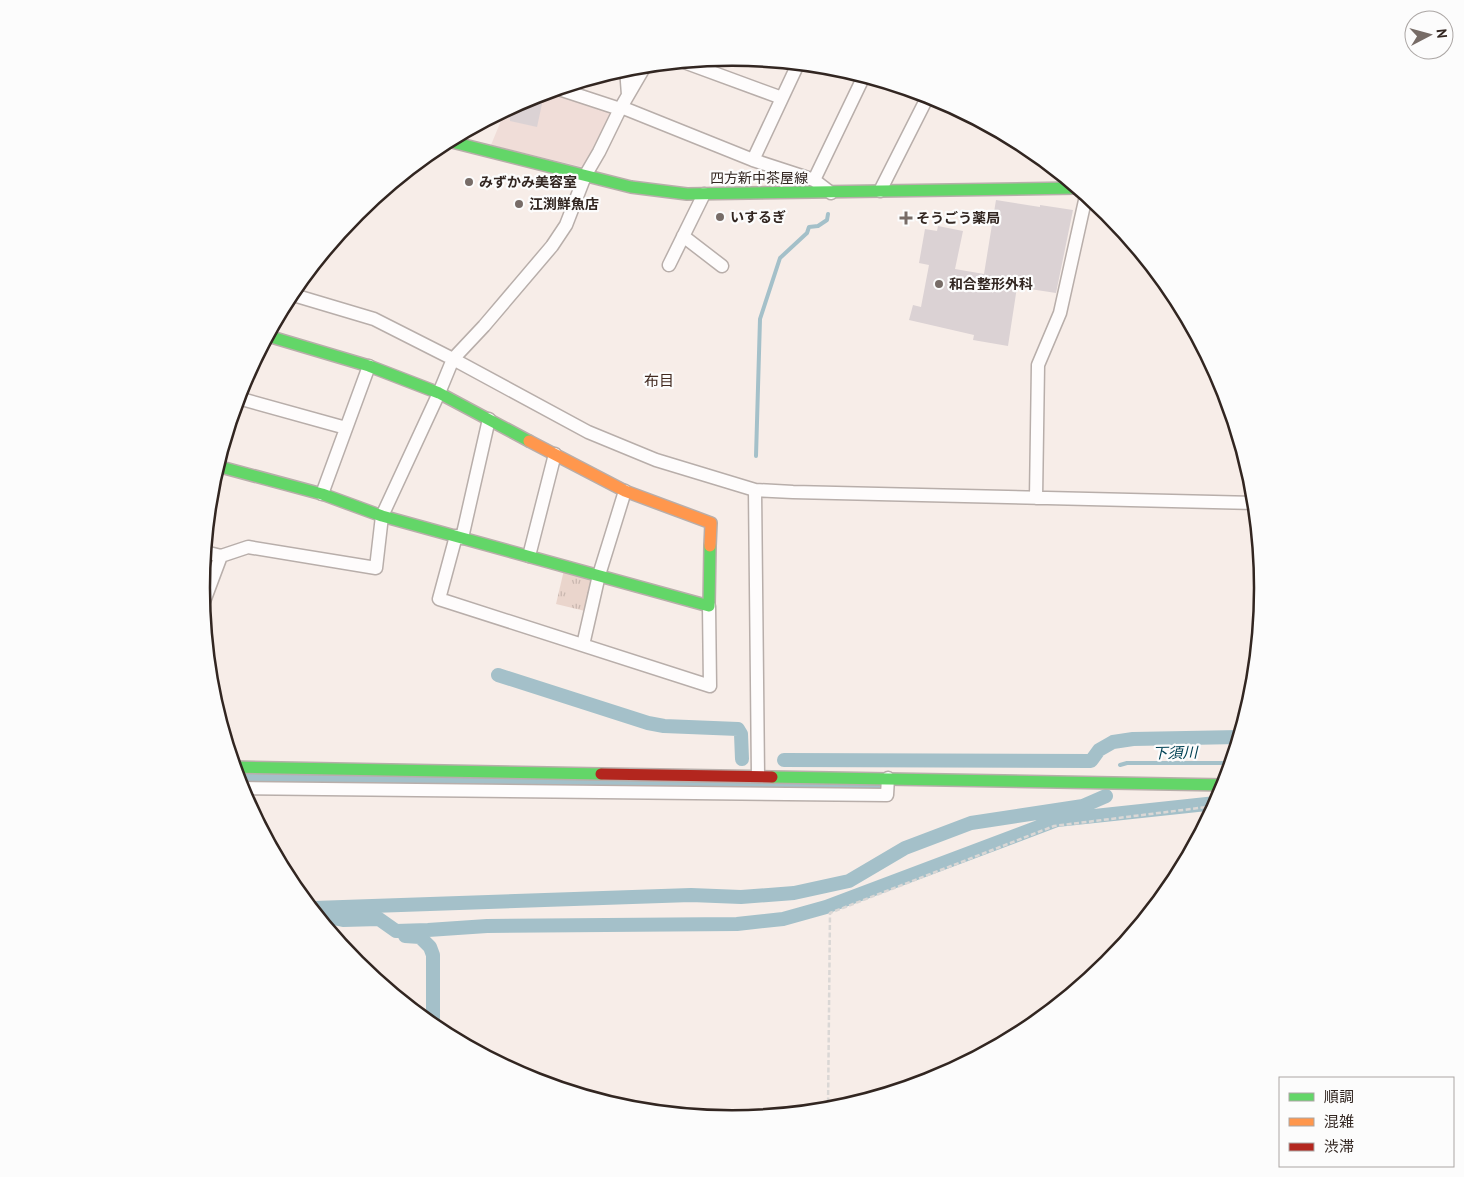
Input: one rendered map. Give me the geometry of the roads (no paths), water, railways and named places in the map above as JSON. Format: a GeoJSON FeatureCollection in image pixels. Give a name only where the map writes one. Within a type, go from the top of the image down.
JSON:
{"type":"FeatureCollection","features":[{"type":"Feature","properties":{"kind":"street"},"geometry":{"type":"LineString","coordinates":[[698,67],[782,98]]}},
{"type":"Feature","properties":{"kind":"street"},"geometry":{"type":"LineString","coordinates":[[753,160],[795,70]]}},
{"type":"Feature","properties":{"kind":"street"},"geometry":{"type":"LineString","coordinates":[[211,554],[221,556],[248,547],[376,568],[382,516],[453,358],[484,326],[552,246],[566,226],[585,176],[640,75]]}},
{"type":"Feature","properties":{"kind":"street"},"geometry":{"type":"LineString","coordinates":[[627,77],[628,95]]}},
{"type":"Feature","properties":{"kind":"street"},"geometry":{"type":"LineString","coordinates":[[814,180],[861,83]]}},
{"type":"Feature","properties":{"kind":"street"},"geometry":{"type":"LineString","coordinates":[[570,92],[621,108],[753,160],[814,180],[831,193]]}},
{"type":"Feature","properties":{"kind":"street"},"geometry":{"type":"LineString","coordinates":[[880,192],[924,103]]}},
{"type":"Feature","properties":{"kind":"street","name":"四方新中茶屋線"},"geometry":{"type":"LineString","coordinates":[[459,144],[632,187],[687,194],[1067,188]]}},
{"type":"Feature","properties":{"kind":"street"},"geometry":{"type":"LineString","coordinates":[[669,265],[704,194]]}},
{"type":"Feature","properties":{"kind":"street"},"geometry":{"type":"LineString","coordinates":[[1036,498],[1038,365],[1060,313],[1084,204]]}},
{"type":"Feature","properties":{"kind":"street"},"geometry":{"type":"LineString","coordinates":[[683,236],[722,266]]}},
{"type":"Feature","properties":{"kind":"street"},"geometry":{"type":"LineString","coordinates":[[299,297],[374,319],[453,358],[588,432],[656,460],[756,490],[1247,503]]}},
{"type":"Feature","properties":{"kind":"street"},"geometry":{"type":"LineString","coordinates":[[274,338],[369,366],[439,392],[625,491],[711,523],[710,686],[439,599],[459,537],[489,419]]}},
{"type":"Feature","properties":{"kind":"street"},"geometry":{"type":"LineString","coordinates":[[322,494],[369,366]]}},
{"type":"Feature","properties":{"kind":"street"},"geometry":{"type":"LineString","coordinates":[[245,400],[346,428]]}},
{"type":"Feature","properties":{"kind":"street"},"geometry":{"type":"LineString","coordinates":[[529,556],[555,454]]}},
{"type":"Feature","properties":{"kind":"street"},"geometry":{"type":"LineString","coordinates":[[224,468],[322,494],[382,516],[709,606]]}},
{"type":"Feature","properties":{"kind":"street"},"geometry":{"type":"LineString","coordinates":[[756,490],[758,776]]}},
{"type":"Feature","properties":{"kind":"street"},"geometry":{"type":"LineString","coordinates":[[583,645],[599,575],[625,491]]}},
{"type":"Feature","properties":{"kind":"street"},"geometry":{"type":"LineString","coordinates":[[210,583],[221,556]]}},
{"type":"Feature","properties":{"kind":"street"},"geometry":{"type":"LineString","coordinates":[[241,766],[1215,785]]}},
{"type":"Feature","properties":{"kind":"street"},"geometry":{"type":"LineString","coordinates":[[250,788],[887,795],[888,778]]}},
{"type":"Feature","properties":{"kind":"waterway"},"geometry":{"type":"LineString","coordinates":[[756,456],[760,319],[780,258],[807,233],[809,227],[818,226],[827,220],[828,214]]}},
{"type":"Feature","properties":{"kind":"waterway"},"geometry":{"type":"LineString","coordinates":[[498,675],[648,723],[664,726],[738,729],[741,734],[742,759]]}},
{"type":"Feature","properties":{"kind":"waterway"},"geometry":{"type":"LineString","coordinates":[[784,760],[1091,761],[1099,750],[1113,742],[1133,739],[1232,737]]}},
{"type":"Feature","properties":{"kind":"waterway","name":"下須川"},"geometry":{"type":"LineString","coordinates":[[1120,765],[1127,763],[1224,763]]}},
{"type":"Feature","properties":{"kind":"waterway"},"geometry":{"type":"LineString","coordinates":[[246,779],[875,789]]}},
{"type":"Feature","properties":{"kind":"waterway"},"geometry":{"type":"LineString","coordinates":[[319,908],[691,895],[741,897],[794,893],[849,881],[905,848],[971,823],[1083,806],[1106,796]]}},
{"type":"Feature","properties":{"kind":"waterway"},"geometry":{"type":"LineString","coordinates":[[326,916],[343,920],[379,919],[396,931],[487,926],[737,924],[783,919],[826,907],[1057,820],[1207,804]]}},
{"type":"Feature","properties":{"kind":"waterway"},"geometry":{"type":"LineString","coordinates":[[405,936],[420,937],[430,947],[433,955],[433,1017]]}},
{"type":"Feature","properties":{"kind":"place","name":"みずかみ美容室"},"geometry":{"type":"Point","coordinates":[469,182]}},
{"type":"Feature","properties":{"kind":"place","name":"江渕鮮魚店"},"geometry":{"type":"Point","coordinates":[519,204]}},
{"type":"Feature","properties":{"kind":"place","name":"いするぎ"},"geometry":{"type":"Point","coordinates":[720,217]}},
{"type":"Feature","properties":{"kind":"place","name":"そうごう薬局"},"geometry":{"type":"Point","coordinates":[906,218]}},
{"type":"Feature","properties":{"kind":"place","name":"和合整形外科"},"geometry":{"type":"Point","coordinates":[939,284]}},
{"type":"Feature","properties":{"kind":"district","name":"布目"},"geometry":{"type":"Point","coordinates":[659,381]}}]}
